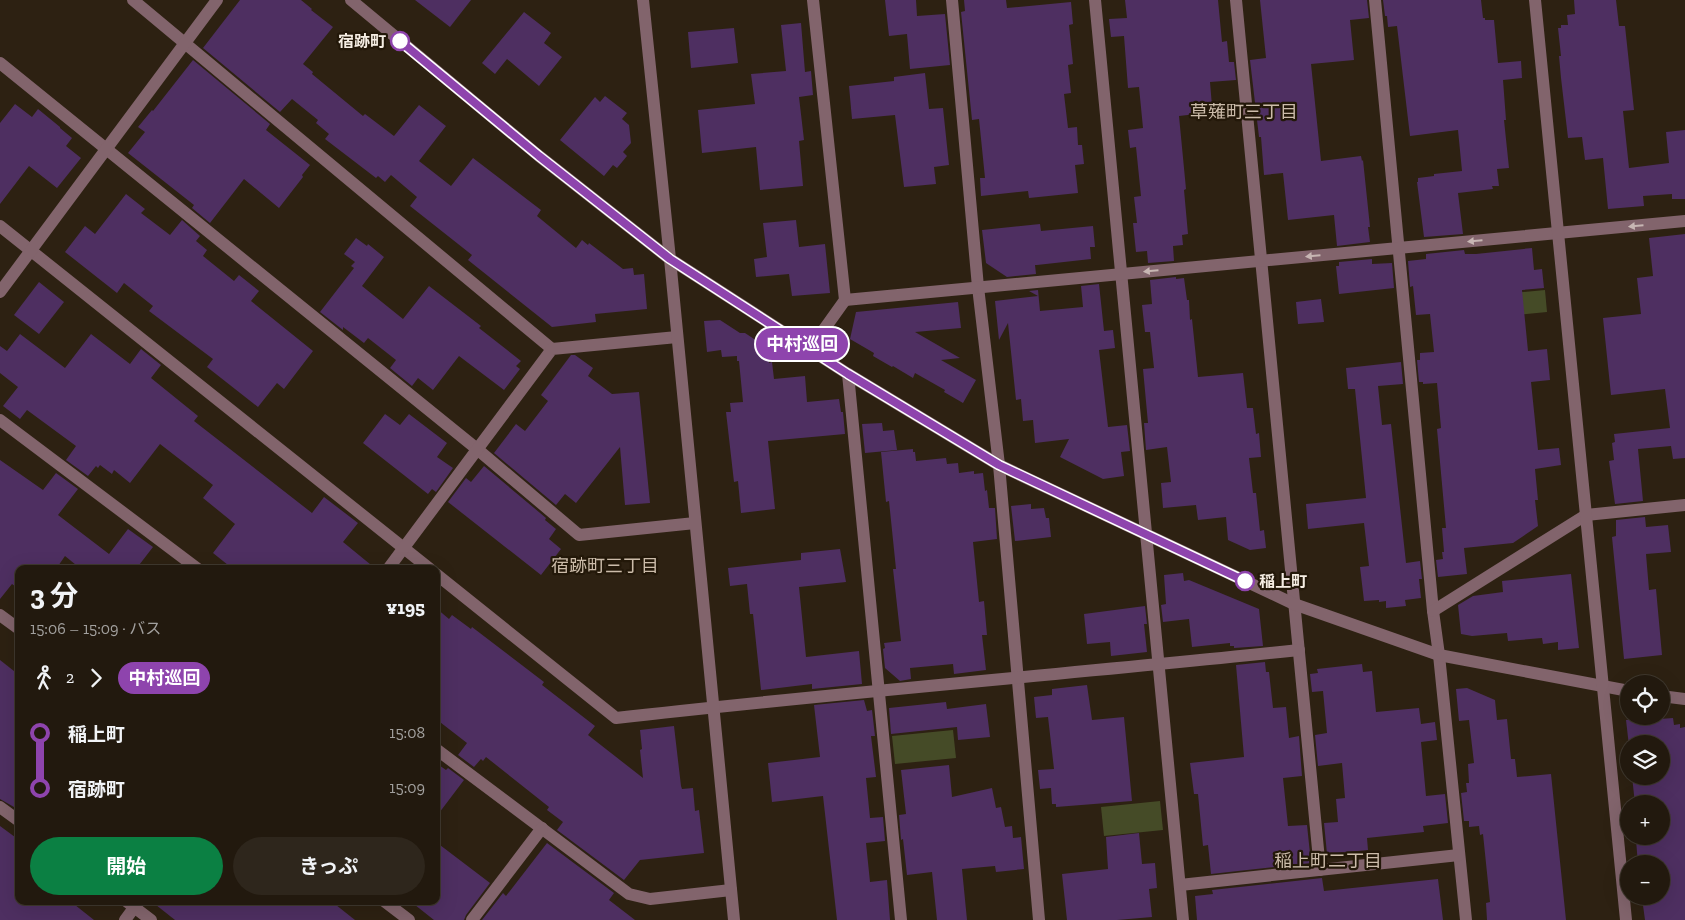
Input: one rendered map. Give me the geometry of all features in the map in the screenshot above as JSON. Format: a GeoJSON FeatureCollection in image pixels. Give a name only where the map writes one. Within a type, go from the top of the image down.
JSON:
{"type":"FeatureCollection","features":[{"type":"Feature","properties":{"kind":"street"},"geometry":{"type":"LineString","coordinates":[[133,0],[552,349],[677,337]]}},
{"type":"Feature","properties":{"kind":"street"},"geometry":{"type":"LineString","coordinates":[[0,292],[218,0]]}},
{"type":"Feature","properties":{"kind":"street"},"geometry":{"type":"LineString","coordinates":[[351,0],[539,156],[670,259],[848,374],[999,465],[1294,604],[1439,655],[1620,690]]}},
{"type":"Feature","properties":{"kind":"street"},"geometry":{"type":"LineString","coordinates":[[643,0],[734,920]]}},
{"type":"Feature","properties":{"kind":"street"},"geometry":{"type":"LineString","coordinates":[[810,349],[844,300],[813,0]]}},
{"type":"Feature","properties":{"kind":"street"},"geometry":{"type":"LineString","coordinates":[[952,0],[978,287],[999,465],[1039,920]]}},
{"type":"Feature","properties":{"kind":"street"},"geometry":{"type":"LineString","coordinates":[[1094,0],[1183,920]]}},
{"type":"Feature","properties":{"kind":"street"},"geometry":{"type":"LineString","coordinates":[[1236,0],[1320,870]]}},
{"type":"Feature","properties":{"kind":"street"},"geometry":{"type":"LineString","coordinates":[[1375,0],[1433,611],[1466,920]]}},
{"type":"Feature","properties":{"kind":"street"},"geometry":{"type":"LineString","coordinates":[[1535,0],[1626,920]]}},
{"type":"Feature","properties":{"kind":"street"},"geometry":{"type":"LineString","coordinates":[[0,64],[477,449],[579,535],[695,523]]}},
{"type":"Feature","properties":{"kind":"street"},"geometry":{"type":"LineString","coordinates":[[844,300],[1685,221]]}},
{"type":"Feature","properties":{"kind":"street"},"geometry":{"type":"LineString","coordinates":[[0,226],[32,249],[425,565]]}},
{"type":"Feature","properties":{"kind":"street"},"geometry":{"type":"LineString","coordinates":[[391,565],[552,349]]}},
{"type":"Feature","properties":{"kind":"street"},"geometry":{"type":"LineString","coordinates":[[848,374],[901,920]]}},
{"type":"Feature","properties":{"kind":"street"},"geometry":{"type":"LineString","coordinates":[[0,420],[193,565]]}},
{"type":"Feature","properties":{"kind":"street"},"geometry":{"type":"LineString","coordinates":[[1433,611],[1586,514],[1685,505]]}},
{"type":"Feature","properties":{"kind":"street"},"geometry":{"type":"LineString","coordinates":[[440,577],[616,718],[713,706],[1159,665],[1299,650]]}},
{"type":"Feature","properties":{"kind":"street"},"geometry":{"type":"LineString","coordinates":[[0,615],[15,626]]}},
{"type":"Feature","properties":{"kind":"street"},"geometry":{"type":"LineString","coordinates":[[1670,697],[1685,699]]}},
{"type":"Feature","properties":{"kind":"street"},"geometry":{"type":"LineString","coordinates":[[440,751],[629,894],[650,899],[731,890]]}},
{"type":"Feature","properties":{"kind":"street"},"geometry":{"type":"LineString","coordinates":[[0,807],[15,818]]}},
{"type":"Feature","properties":{"kind":"street"},"geometry":{"type":"LineString","coordinates":[[472,920],[542,828]]}},
{"type":"Feature","properties":{"kind":"street"},"geometry":{"type":"LineString","coordinates":[[1180,885],[1459,855]]}},
{"type":"Feature","properties":{"kind":"street"},"geometry":{"type":"LineString","coordinates":[[125,920],[132,905]]}},
{"type":"Feature","properties":{"kind":"street"},"geometry":{"type":"LineString","coordinates":[[135,905],[151,920]]}},
{"type":"Feature","properties":{"kind":"street"},"geometry":{"type":"LineString","coordinates":[[389,905],[409,920]]}},
{"type":"Feature","properties":{"kind":"green space"},"geometry":{"type":"Polygon","coordinates":[[[1545,290],[1547,312],[1476,319],[1474,297],[1545,290]]]}},
{"type":"Feature","properties":{"kind":"green space"},"geometry":{"type":"Polygon","coordinates":[[[953,730],[956,758],[895,764],[892,736],[953,730]]]}},
{"type":"Feature","properties":{"kind":"green space"},"geometry":{"type":"Polygon","coordinates":[[[1160,801],[1163,830],[1104,836],[1101,807],[1160,801]]]}},
{"type":"Feature","properties":{"kind":"building"},"geometry":{"type":"Polygon","coordinates":[[[240,0],[301,0],[333,27],[303,64],[313,72],[312,74],[363,116],[365,114],[394,136],[419,105],[446,126],[419,161],[451,186],[473,158],[541,210],[537,216],[576,248],[582,240],[588,245],[589,243],[623,269],[633,268],[634,275],[644,274],[647,309],[595,314],[596,322],[552,327],[468,260],[472,255],[410,206],[417,197],[391,175],[385,182],[378,176],[376,178],[325,139],[329,134],[316,123],[318,120],[292,99],[280,112],[203,48],[240,0]]]}},
{"type":"Feature","properties":{"kind":"building"},"geometry":{"type":"Polygon","coordinates":[[[415,0],[471,0],[450,27],[415,0]]]}},
{"type":"Feature","properties":{"kind":"building"},"geometry":{"type":"Polygon","coordinates":[[[885,0],[916,0],[917,16],[945,14],[950,65],[910,69],[907,34],[889,36],[885,0]]]}},
{"type":"Feature","properties":{"kind":"building"},"geometry":{"type":"Polygon","coordinates":[[[964,0],[1006,0],[1007,8],[1071,2],[1073,24],[1069,25],[1073,64],[1068,65],[1071,93],[1064,94],[1068,128],[1077,127],[1078,145],[1082,145],[1084,164],[1075,165],[1078,193],[1029,198],[1028,191],[981,196],[980,178],[985,178],[979,119],[972,120],[961,12],[965,11],[964,0]]]}},
{"type":"Feature","properties":{"kind":"building"},"geometry":{"type":"Polygon","coordinates":[[[1125,0],[1218,0],[1222,42],[1227,41],[1229,62],[1234,62],[1236,80],[1210,82],[1212,106],[1204,107],[1205,113],[1179,116],[1188,234],[1182,235],[1183,245],[1173,246],[1174,261],[1148,263],[1147,251],[1136,252],[1133,223],[1137,223],[1134,197],[1141,196],[1136,147],[1130,148],[1128,130],[1143,128],[1139,87],[1128,88],[1124,36],[1111,37],[1109,19],[1127,18],[1125,0]]]}},
{"type":"Feature","properties":{"kind":"building"},"geometry":{"type":"Polygon","coordinates":[[[1260,0],[1367,0],[1369,18],[1350,20],[1354,60],[1311,64],[1321,161],[1361,156],[1363,160],[1370,242],[1337,246],[1334,215],[1288,220],[1283,173],[1264,175],[1261,137],[1259,137],[1250,60],[1266,58],[1260,0]]]}},
{"type":"Feature","properties":{"kind":"building"},"geometry":{"type":"Polygon","coordinates":[[[1383,0],[1481,0],[1483,18],[1485,20],[1494,20],[1498,63],[1521,61],[1522,78],[1503,80],[1506,120],[1504,120],[1509,168],[1497,169],[1499,186],[1492,186],[1493,189],[1458,193],[1463,234],[1424,237],[1418,178],[1462,171],[1458,130],[1410,136],[1397,26],[1388,27],[1383,0]]]}},
{"type":"Feature","properties":{"kind":"building"},"geometry":{"type":"Polygon","coordinates":[[[1574,0],[1616,0],[1619,26],[1625,26],[1634,110],[1623,111],[1629,168],[1669,163],[1666,132],[1685,130],[1685,199],[1672,199],[1672,194],[1643,196],[1644,206],[1608,209],[1603,158],[1585,160],[1582,137],[1568,138],[1559,56],[1561,56],[1558,28],[1561,28],[1561,25],[1568,25],[1567,15],[1575,14],[1574,0]]]}},
{"type":"Feature","properties":{"kind":"building"},"geometry":{"type":"Polygon","coordinates":[[[524,12],[551,33],[544,43],[562,57],[539,86],[507,59],[495,74],[482,63],[524,12]]]}},
{"type":"Feature","properties":{"kind":"building"},"geometry":{"type":"Polygon","coordinates":[[[801,23],[805,72],[811,71],[813,95],[799,97],[804,140],[799,141],[803,186],[760,190],[756,147],[702,153],[698,110],[755,104],[751,74],[786,71],[781,25],[801,23]]]}},
{"type":"Feature","properties":{"kind":"building"},"geometry":{"type":"Polygon","coordinates":[[[734,28],[738,63],[691,68],[688,32],[734,28]]]}},
{"type":"Feature","properties":{"kind":"building"},"geometry":{"type":"Polygon","coordinates":[[[193,60],[270,124],[266,130],[310,165],[279,208],[244,179],[210,223],[192,208],[194,205],[128,153],[145,132],[138,127],[193,60]]]}},
{"type":"Feature","properties":{"kind":"building"},"geometry":{"type":"Polygon","coordinates":[[[925,73],[929,109],[943,108],[949,165],[934,167],[936,184],[904,187],[895,115],[852,119],[849,86],[894,81],[894,77],[925,73]]]}},
{"type":"Feature","properties":{"kind":"building"},"geometry":{"type":"Polygon","coordinates":[[[605,96],[627,113],[622,119],[629,125],[631,143],[623,152],[627,156],[617,168],[613,165],[604,176],[560,140],[595,97],[600,102],[605,96]]]}},
{"type":"Feature","properties":{"kind":"building"},"geometry":{"type":"Polygon","coordinates":[[[15,104],[32,117],[38,109],[60,127],[72,138],[66,146],[81,158],[57,188],[29,166],[0,204],[0,123],[15,104]]]}},
{"type":"Feature","properties":{"kind":"building"},"geometry":{"type":"Polygon","coordinates":[[[126,194],[145,209],[141,213],[170,235],[182,220],[200,236],[196,241],[207,250],[203,256],[234,281],[239,275],[259,291],[251,301],[313,351],[284,389],[277,383],[258,407],[207,367],[213,359],[149,311],[153,306],[124,283],[117,293],[65,252],[85,226],[95,234],[126,194]]]}},
{"type":"Feature","properties":{"kind":"building"},"geometry":{"type":"Polygon","coordinates":[[[796,220],[799,247],[825,244],[830,293],[792,296],[789,274],[756,277],[754,259],[767,257],[763,223],[796,220]]]}},
{"type":"Feature","properties":{"kind":"building"},"geometry":{"type":"Polygon","coordinates":[[[1040,224],[1041,231],[1093,226],[1095,247],[1090,247],[1091,259],[1035,265],[1036,274],[1007,277],[986,263],[982,230],[1040,224]]]}},
{"type":"Feature","properties":{"kind":"building"},"geometry":{"type":"Polygon","coordinates":[[[1685,234],[1685,458],[1673,459],[1671,446],[1638,449],[1643,501],[1615,504],[1609,461],[1614,460],[1612,443],[1615,442],[1614,434],[1670,428],[1665,389],[1611,395],[1603,318],[1641,314],[1637,278],[1653,276],[1649,238],[1685,234]]]}},
{"type":"Feature","properties":{"kind":"building"},"geometry":{"type":"Polygon","coordinates":[[[356,238],[367,246],[368,244],[384,257],[362,286],[403,319],[429,286],[481,326],[479,328],[521,361],[516,366],[520,369],[504,390],[459,356],[433,390],[418,378],[412,386],[390,368],[396,360],[368,338],[364,343],[320,312],[354,268],[351,266],[355,262],[344,254],[356,238]]]}},
{"type":"Feature","properties":{"kind":"building"},"geometry":{"type":"Polygon","coordinates":[[[1532,248],[1534,270],[1542,269],[1544,288],[1522,290],[1528,351],[1547,349],[1550,380],[1531,382],[1538,450],[1559,448],[1561,465],[1535,469],[1538,500],[1535,500],[1538,526],[1513,543],[1464,548],[1467,574],[1438,577],[1436,560],[1443,559],[1442,528],[1446,528],[1437,429],[1441,428],[1437,383],[1423,384],[1423,382],[1419,382],[1417,360],[1420,360],[1420,353],[1434,352],[1430,314],[1416,315],[1413,286],[1410,287],[1408,261],[1426,259],[1426,254],[1464,250],[1465,254],[1476,254],[1532,248]]]}},
{"type":"Feature","properties":{"kind":"building"},"geometry":{"type":"Polygon","coordinates":[[[1372,259],[1372,264],[1392,263],[1394,288],[1339,294],[1336,266],[1339,266],[1339,262],[1372,259]]]}},
{"type":"Feature","properties":{"kind":"building"},"geometry":{"type":"Polygon","coordinates":[[[1176,277],[1176,279],[1184,278],[1187,300],[1189,300],[1198,377],[1243,373],[1247,408],[1253,408],[1256,434],[1259,433],[1261,457],[1249,458],[1253,493],[1256,493],[1260,531],[1264,530],[1266,548],[1250,550],[1228,540],[1226,517],[1198,520],[1196,505],[1163,508],[1161,483],[1171,482],[1167,447],[1146,450],[1144,423],[1148,423],[1143,369],[1154,368],[1150,332],[1145,332],[1142,305],[1152,304],[1150,280],[1176,277]]]}},
{"type":"Feature","properties":{"kind":"building"},"geometry":{"type":"Polygon","coordinates":[[[39,282],[64,302],[39,334],[14,315],[39,282]]]}},
{"type":"Feature","properties":{"kind":"building"},"geometry":{"type":"Polygon","coordinates":[[[1099,284],[1104,331],[1113,330],[1115,348],[1099,350],[1108,427],[1127,425],[1130,451],[1121,452],[1124,476],[1103,479],[1060,457],[1069,439],[1035,443],[1033,420],[1023,421],[1021,399],[1016,400],[1008,323],[999,340],[995,301],[1038,296],[1029,291],[1038,290],[1040,311],[1083,307],[1081,286],[1099,284]]]}},
{"type":"Feature","properties":{"kind":"building"},"geometry":{"type":"Polygon","coordinates":[[[1321,299],[1324,322],[1298,324],[1296,302],[1321,299]]]}},
{"type":"Feature","properties":{"kind":"building"},"geometry":{"type":"Polygon","coordinates":[[[958,302],[961,328],[915,332],[960,358],[941,360],[976,380],[963,403],[915,373],[913,378],[892,367],[873,356],[874,353],[850,339],[856,312],[958,302]]]}},
{"type":"Feature","properties":{"kind":"building"},"geometry":{"type":"Polygon","coordinates":[[[720,320],[768,348],[769,363],[772,362],[774,379],[805,376],[807,402],[839,399],[841,412],[843,412],[845,434],[768,441],[775,509],[741,513],[738,481],[734,482],[726,412],[731,412],[730,403],[743,402],[739,361],[737,361],[737,356],[722,357],[721,350],[707,352],[704,321],[720,320]]]}},
{"type":"Feature","properties":{"kind":"building"},"geometry":{"type":"Polygon","coordinates":[[[20,334],[65,368],[91,334],[130,364],[141,349],[161,365],[151,378],[198,416],[194,421],[312,513],[324,497],[358,523],[343,542],[371,565],[228,565],[213,553],[235,524],[203,498],[213,485],[160,444],[130,483],[114,470],[112,474],[100,465],[98,468],[96,466],[88,476],[66,460],[76,446],[27,410],[20,419],[3,406],[18,387],[0,373],[0,346],[7,351],[20,334]]]}},
{"type":"Feature","properties":{"kind":"building"},"geometry":{"type":"Polygon","coordinates":[[[571,355],[575,355],[593,368],[588,376],[612,394],[639,392],[650,503],[625,505],[620,447],[576,503],[565,494],[556,505],[494,453],[516,424],[525,431],[548,401],[541,395],[571,355]]]}},
{"type":"Feature","properties":{"kind":"building"},"geometry":{"type":"Polygon","coordinates":[[[1401,362],[1403,384],[1378,386],[1382,425],[1391,424],[1406,563],[1420,561],[1422,579],[1419,579],[1421,598],[1405,600],[1406,606],[1386,608],[1386,601],[1364,601],[1360,567],[1369,566],[1364,523],[1308,529],[1306,504],[1366,498],[1355,389],[1348,389],[1346,368],[1401,362]]]}},
{"type":"Feature","properties":{"kind":"building"},"geometry":{"type":"Polygon","coordinates":[[[385,414],[400,425],[409,414],[447,443],[437,457],[453,468],[436,492],[432,489],[428,494],[363,443],[385,414]]]}},
{"type":"Feature","properties":{"kind":"building"},"geometry":{"type":"Polygon","coordinates":[[[882,423],[883,431],[894,430],[897,450],[865,453],[862,424],[882,423]]]}},
{"type":"Feature","properties":{"kind":"building"},"geometry":{"type":"Polygon","coordinates":[[[913,449],[916,461],[946,458],[947,464],[958,463],[959,473],[974,471],[974,474],[983,473],[989,508],[995,508],[997,539],[973,542],[979,602],[984,601],[987,635],[982,635],[986,670],[954,674],[953,664],[910,668],[911,679],[900,681],[885,668],[884,643],[901,641],[893,569],[896,569],[889,501],[886,502],[881,452],[913,449]]]}},
{"type":"Feature","properties":{"kind":"building"},"geometry":{"type":"Polygon","coordinates":[[[0,460],[43,490],[56,473],[78,489],[58,515],[109,554],[128,529],[153,547],[139,565],[76,565],[65,556],[59,565],[15,565],[15,586],[12,584],[0,599],[0,460]]]}},
{"type":"Feature","properties":{"kind":"building"},"geometry":{"type":"Polygon","coordinates":[[[484,466],[546,518],[545,520],[556,529],[549,539],[561,549],[541,575],[448,502],[466,478],[471,482],[484,466]]]}},
{"type":"Feature","properties":{"kind":"building"},"geometry":{"type":"Polygon","coordinates":[[[1031,504],[1031,509],[1044,508],[1046,518],[1049,518],[1051,537],[1015,541],[1011,506],[1031,504]]]}},
{"type":"Feature","properties":{"kind":"building"},"geometry":{"type":"Polygon","coordinates":[[[1645,517],[1646,527],[1668,525],[1671,552],[1646,554],[1649,590],[1656,589],[1662,655],[1624,659],[1612,537],[1616,536],[1616,520],[1645,517]]]}},
{"type":"Feature","properties":{"kind":"building"},"geometry":{"type":"Polygon","coordinates":[[[840,549],[846,582],[799,587],[806,657],[859,651],[862,684],[812,689],[812,684],[761,690],[753,614],[750,614],[747,584],[730,586],[728,568],[801,560],[801,553],[840,549]]]}},
{"type":"Feature","properties":{"kind":"building"},"geometry":{"type":"Polygon","coordinates":[[[1183,573],[1184,581],[1189,580],[1259,609],[1263,646],[1234,648],[1234,646],[1230,646],[1230,643],[1192,647],[1189,619],[1163,622],[1161,605],[1166,604],[1164,575],[1183,573]]]}},
{"type":"Feature","properties":{"kind":"building"},"geometry":{"type":"Polygon","coordinates":[[[1571,574],[1579,648],[1558,650],[1558,642],[1543,644],[1542,638],[1508,641],[1507,633],[1472,636],[1461,634],[1458,605],[1473,596],[1503,592],[1502,581],[1571,574]]]}},
{"type":"Feature","properties":{"kind":"building"},"geometry":{"type":"Polygon","coordinates":[[[1145,606],[1147,624],[1144,624],[1147,652],[1111,656],[1110,642],[1087,644],[1084,614],[1145,606]]]}},
{"type":"Feature","properties":{"kind":"building"},"geometry":{"type":"Polygon","coordinates":[[[440,611],[449,619],[452,615],[471,629],[472,627],[544,682],[542,685],[595,726],[588,735],[643,778],[640,730],[674,726],[681,786],[682,789],[693,788],[695,811],[699,810],[704,853],[640,860],[624,880],[557,830],[563,822],[547,810],[549,807],[486,757],[483,761],[481,759],[474,767],[458,755],[467,743],[440,722],[440,611]]]}},
{"type":"Feature","properties":{"kind":"building"},"geometry":{"type":"Polygon","coordinates":[[[0,660],[15,672],[15,806],[14,807],[0,799],[0,660]]]}},
{"type":"Feature","properties":{"kind":"building"},"geometry":{"type":"Polygon","coordinates":[[[1265,662],[1266,672],[1269,672],[1273,708],[1286,707],[1289,738],[1299,736],[1302,776],[1283,778],[1288,826],[1307,825],[1311,863],[1211,874],[1208,845],[1203,846],[1198,794],[1194,794],[1190,763],[1244,757],[1236,665],[1265,662]]]}},
{"type":"Feature","properties":{"kind":"building"},"geometry":{"type":"Polygon","coordinates":[[[1362,664],[1363,672],[1372,671],[1376,712],[1419,708],[1421,724],[1435,722],[1437,740],[1421,742],[1426,796],[1445,794],[1448,823],[1423,826],[1424,832],[1367,838],[1368,850],[1327,854],[1324,823],[1338,822],[1336,799],[1345,798],[1342,763],[1318,766],[1315,735],[1327,733],[1323,691],[1312,692],[1310,674],[1318,673],[1317,669],[1362,664]]]}},
{"type":"Feature","properties":{"kind":"building"},"geometry":{"type":"Polygon","coordinates":[[[1087,685],[1092,720],[1124,717],[1132,801],[1056,807],[1056,804],[1052,804],[1051,788],[1040,789],[1038,770],[1054,769],[1048,717],[1036,718],[1034,697],[1052,695],[1052,689],[1087,685]]]}},
{"type":"Feature","properties":{"kind":"building"},"geometry":{"type":"Polygon","coordinates":[[[1467,688],[1495,700],[1497,720],[1507,719],[1511,759],[1515,759],[1517,777],[1551,774],[1566,920],[1487,920],[1486,903],[1490,902],[1483,834],[1480,835],[1479,826],[1469,827],[1469,821],[1464,821],[1461,793],[1467,792],[1466,783],[1469,783],[1468,764],[1474,763],[1469,720],[1459,721],[1456,689],[1467,688]]]}},
{"type":"Feature","properties":{"kind":"building"},"geometry":{"type":"Polygon","coordinates":[[[864,700],[867,711],[872,710],[875,736],[871,736],[876,777],[866,778],[870,818],[883,817],[885,841],[866,843],[870,882],[887,880],[890,920],[837,920],[823,796],[772,802],[768,763],[820,757],[814,705],[864,700]]]}},
{"type":"Feature","properties":{"kind":"building"},"geometry":{"type":"Polygon","coordinates":[[[946,702],[947,709],[986,704],[990,737],[958,740],[957,727],[891,734],[889,708],[946,702]]]}},
{"type":"Feature","properties":{"kind":"building"},"geometry":{"type":"Polygon","coordinates":[[[1670,718],[1673,718],[1674,725],[1680,724],[1680,728],[1685,727],[1685,920],[1645,920],[1643,905],[1670,905],[1670,855],[1637,855],[1636,845],[1670,845],[1670,795],[1634,795],[1633,785],[1670,785],[1670,735],[1628,735],[1627,725],[1670,725],[1670,718]]]}},
{"type":"Feature","properties":{"kind":"building"},"geometry":{"type":"Polygon","coordinates":[[[949,765],[952,797],[992,788],[996,808],[1001,807],[1005,827],[1012,826],[1013,838],[1021,837],[1024,869],[996,872],[995,866],[962,869],[967,920],[937,920],[932,872],[907,875],[903,839],[901,840],[899,815],[906,814],[901,770],[949,765]]]}},
{"type":"Feature","properties":{"kind":"building"},"geometry":{"type":"Polygon","coordinates":[[[440,766],[446,770],[448,768],[464,780],[440,812],[440,766]]]}},
{"type":"Feature","properties":{"kind":"building"},"geometry":{"type":"Polygon","coordinates":[[[0,826],[15,837],[15,905],[75,905],[94,920],[0,920],[0,826]]]}},
{"type":"Feature","properties":{"kind":"building"},"geometry":{"type":"Polygon","coordinates":[[[1139,833],[1142,864],[1155,863],[1157,888],[1149,889],[1152,917],[1117,920],[1067,920],[1062,874],[1108,869],[1106,837],[1139,833]]]}},
{"type":"Feature","properties":{"kind":"building"},"geometry":{"type":"Polygon","coordinates":[[[547,843],[614,893],[609,900],[635,920],[482,920],[503,893],[506,896],[547,843]]]}},
{"type":"Feature","properties":{"kind":"building"},"geometry":{"type":"Polygon","coordinates":[[[440,845],[490,883],[464,920],[434,920],[415,905],[440,905],[440,845]]]}},
{"type":"Feature","properties":{"kind":"building"},"geometry":{"type":"Polygon","coordinates":[[[1322,878],[1324,891],[1438,879],[1443,920],[1197,920],[1195,896],[1213,894],[1212,890],[1322,878]]]}},
{"type":"Feature","properties":{"kind":"building"},"geometry":{"type":"Polygon","coordinates":[[[156,905],[336,905],[355,920],[175,920],[156,905]]]}},
{"type":"Feature","properties":{"kind":"bus line","name":"中村巡回"},"geometry":{"type":"LineString","coordinates":[[400,41],[539,156],[670,259],[848,374],[999,465],[1245,581]]}},
{"type":"Feature","properties":{"kind":"place","name":"宿跡町"},"geometry":{"type":"Point","coordinates":[400,41]}},
{"type":"Feature","properties":{"kind":"place","name":"稲上町"},"geometry":{"type":"Point","coordinates":[1245,581]}},
{"type":"Feature","properties":{"kind":"district","name":"草薙町三丁目"},"geometry":{"type":"Point","coordinates":[1244,112]}},
{"type":"Feature","properties":{"kind":"district","name":"宿跡町三丁目"},"geometry":{"type":"Point","coordinates":[605,566]}},
{"type":"Feature","properties":{"kind":"district","name":"稲上町二丁目"},"geometry":{"type":"Point","coordinates":[1328,861]}}]}
